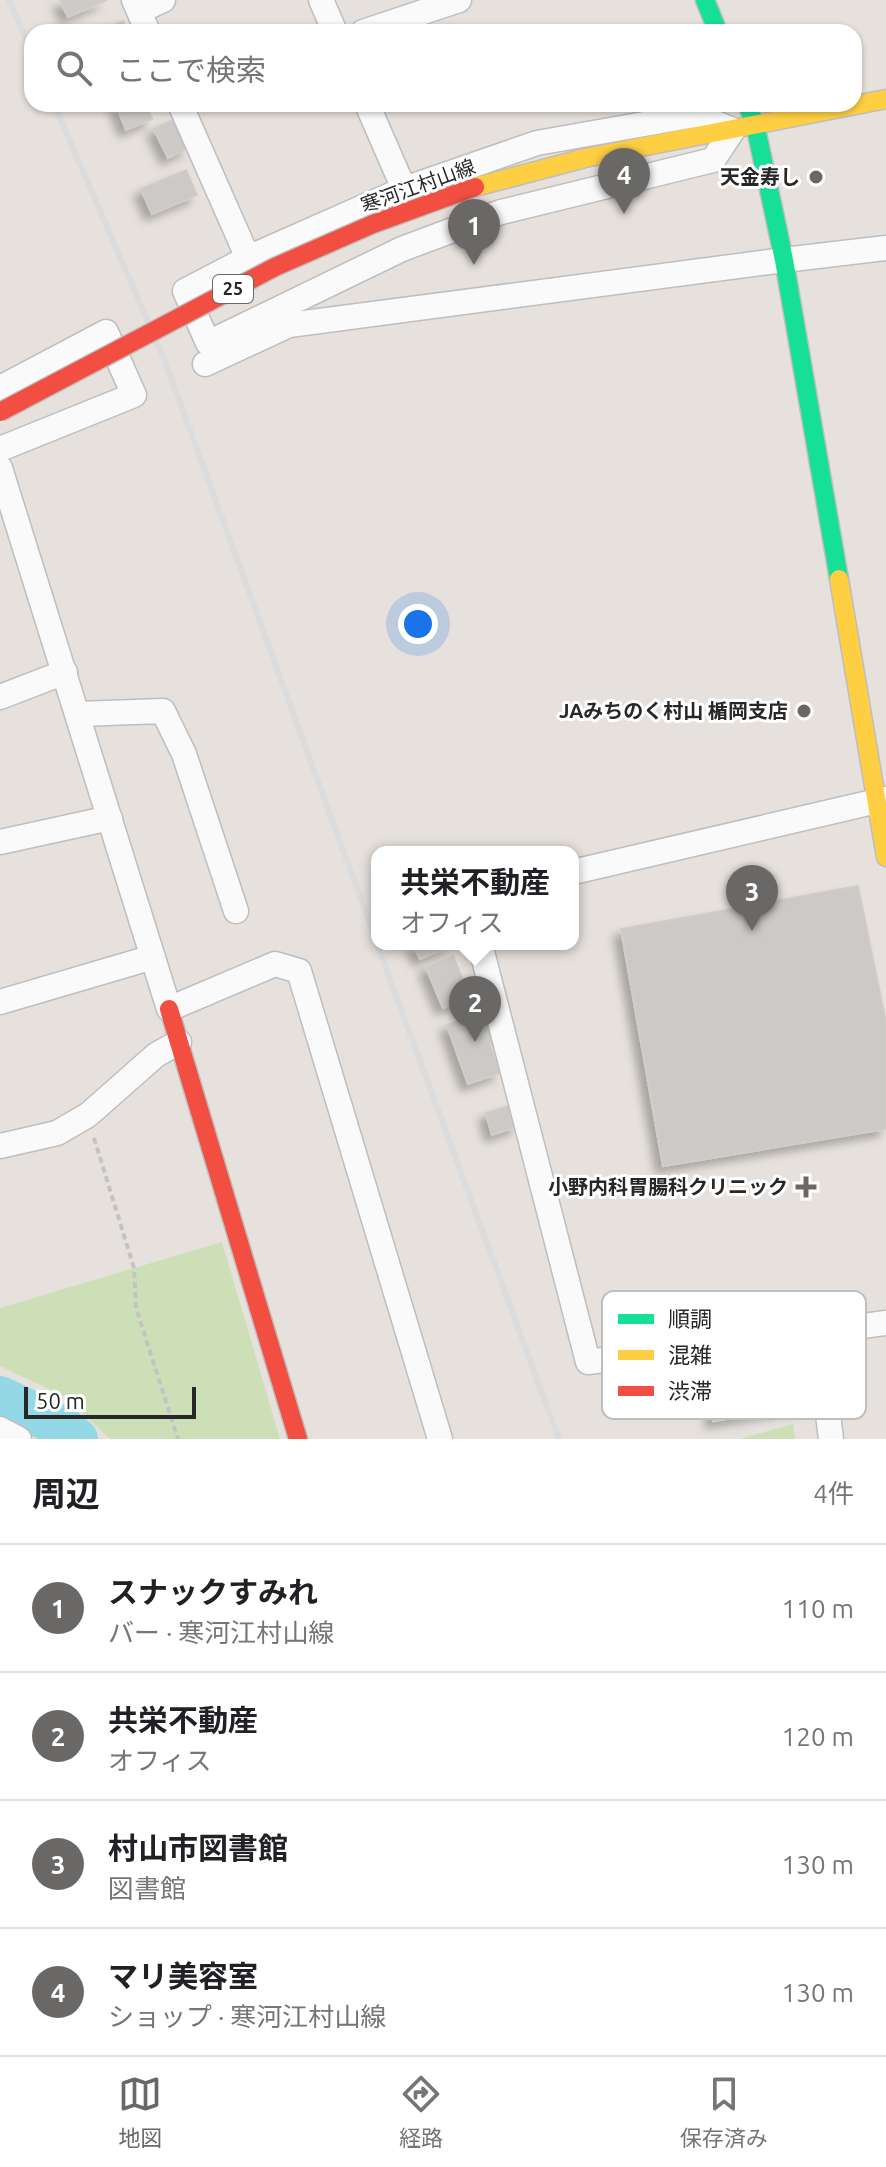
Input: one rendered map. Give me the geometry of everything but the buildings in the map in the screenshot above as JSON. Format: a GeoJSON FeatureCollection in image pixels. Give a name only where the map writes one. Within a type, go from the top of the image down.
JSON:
{"type":"FeatureCollection","features":[{"type":"Feature","properties":{"kind":"street"},"geometry":{"type":"LineString","coordinates":[[140,14],[163,0]]}},
{"type":"Feature","properties":{"kind":"street"},"geometry":{"type":"LineString","coordinates":[[321,0],[332,24]]}},
{"type":"Feature","properties":{"kind":"street"},"geometry":{"type":"LineString","coordinates":[[387,24],[459,0]]}},
{"type":"Feature","properties":{"kind":"street"},"geometry":{"type":"LineString","coordinates":[[705,0],[715,24]]}},
{"type":"Feature","properties":{"kind":"street","name":"寒河江村山線"},"geometry":{"type":"LineString","coordinates":[[862,104],[886,99]]}},
{"type":"Feature","properties":{"kind":"street"},"geometry":{"type":"LineString","coordinates":[[184,112],[248,258]]}},
{"type":"Feature","properties":{"kind":"street"},"geometry":{"type":"LineString","coordinates":[[370,112],[404,189]]}},
{"type":"Feature","properties":{"kind":"street"},"geometry":{"type":"LineString","coordinates":[[746,112],[744,127],[784,260],[881,800],[886,857]]}},
{"type":"Feature","properties":{"kind":"street","name":"寒河江村山線"},"geometry":{"type":"LineString","coordinates":[[0,412],[275,267],[373,224],[475,187],[585,158],[820,112]]}},
{"type":"Feature","properties":{"kind":"street"},"geometry":{"type":"LineString","coordinates":[[744,127],[695,115],[537,143],[404,189],[248,258],[185,291],[208,343],[281,318],[886,248]]}},
{"type":"Feature","properties":{"kind":"street"},"geometry":{"type":"LineString","coordinates":[[205,364],[402,249],[501,212],[713,160],[744,127]]}},
{"type":"Feature","properties":{"kind":"street"},"geometry":{"type":"LineString","coordinates":[[0,388],[106,332],[134,395],[0,449]]}},
{"type":"Feature","properties":{"kind":"street"},"geometry":{"type":"LineString","coordinates":[[0,468],[10,537],[65,672],[298,1439]]}},
{"type":"Feature","properties":{"kind":"street"},"geometry":{"type":"LineString","coordinates":[[0,697],[65,672]]}},
{"type":"Feature","properties":{"kind":"street"},"geometry":{"type":"LineString","coordinates":[[78,714],[163,711],[184,754],[236,911]]}},
{"type":"Feature","properties":{"kind":"street"},"geometry":{"type":"LineString","coordinates":[[579,871],[881,800]]}},
{"type":"Feature","properties":{"kind":"street"},"geometry":{"type":"LineString","coordinates":[[0,842],[110,818]]}},
{"type":"Feature","properties":{"kind":"street"},"geometry":{"type":"LineString","coordinates":[[482,950],[588,1362],[602,1360]]}},
{"type":"Feature","properties":{"kind":"street"},"geometry":{"type":"LineString","coordinates":[[0,1002],[153,957]]}},
{"type":"Feature","properties":{"kind":"street"},"geometry":{"type":"LineString","coordinates":[[169,1009],[275,964],[299,971],[440,1439]]}},
{"type":"Feature","properties":{"kind":"street"},"geometry":{"type":"LineString","coordinates":[[0,1146],[57,1133],[88,1115],[156,1055],[179,1042]]}},
{"type":"Feature","properties":{"kind":"street"},"geometry":{"type":"LineString","coordinates":[[866,1326],[886,1323]]}},
{"type":"Feature","properties":{"kind":"street"},"geometry":{"type":"LineString","coordinates":[[829,1419],[831,1439]]}},
{"type":"Feature","properties":{"kind":"street"},"geometry":{"type":"LineString","coordinates":[[0,1429],[19,1439]]}},
{"type":"Feature","properties":{"kind":"path"},"geometry":{"type":"LineString","coordinates":[[88,1115],[134,1268],[136,1308],[178,1439]]}},
{"type":"Feature","properties":{"kind":"green space"},"geometry":{"type":"Polygon","coordinates":[[[222,1242],[280,1439],[110,1439],[65,1397],[0,1366],[0,1308],[222,1242]]]}},
{"type":"Feature","properties":{"kind":"green space"},"geometry":{"type":"Polygon","coordinates":[[[793,1424],[795,1439],[740,1439],[793,1424]]]}},
{"type":"Feature","properties":{"kind":"waterway"},"geometry":{"type":"LineString","coordinates":[[0,1397],[64,1428],[77,1439]]}},
{"type":"Feature","properties":{"kind":"railway"},"geometry":{"type":"LineString","coordinates":[[9,0],[24,35]]}},
{"type":"Feature","properties":{"kind":"railway"},"geometry":{"type":"LineString","coordinates":[[57,112],[164,359],[371,927]]}},
{"type":"Feature","properties":{"kind":"railway"},"geometry":{"type":"LineString","coordinates":[[379,950],[559,1439]]}},
{"type":"Feature","properties":{"kind":"traffic: fast"},"geometry":{"type":"LineString","coordinates":[[705,0],[715,24]]}},
{"type":"Feature","properties":{"kind":"traffic: fast"},"geometry":{"type":"LineString","coordinates":[[750,112],[784,260],[839,579]]}},
{"type":"Feature","properties":{"kind":"traffic: slow"},"geometry":{"type":"LineString","coordinates":[[862,104],[886,99]]}},
{"type":"Feature","properties":{"kind":"traffic: slow"},"geometry":{"type":"LineString","coordinates":[[475,187],[585,158],[820,112]]}},
{"type":"Feature","properties":{"kind":"traffic: slow"},"geometry":{"type":"LineString","coordinates":[[839,579],[886,857]]}},
{"type":"Feature","properties":{"kind":"traffic: jam"},"geometry":{"type":"LineString","coordinates":[[0,412],[275,267],[373,224],[475,187]]}},
{"type":"Feature","properties":{"kind":"traffic: jam"},"geometry":{"type":"LineString","coordinates":[[169,1009],[298,1439]]}},
{"type":"Feature","properties":{"kind":"place","name":"天金寿し"},"geometry":{"type":"Point","coordinates":[816,177]}},
{"type":"Feature","properties":{"kind":"place","name":"マリ美容室"},"geometry":{"type":"Point","coordinates":[624,214]}},
{"type":"Feature","properties":{"kind":"place","name":"スナックすみれ"},"geometry":{"type":"Point","coordinates":[474,265]}},
{"type":"Feature","properties":{"kind":"place","name":"JAみちのく村山 楯岡支店"},"geometry":{"type":"Point","coordinates":[804,711]}},
{"type":"Feature","properties":{"kind":"place","name":"村山市図書館"},"geometry":{"type":"Point","coordinates":[752,931]}},
{"type":"Feature","properties":{"kind":"place","name":"共栄不動産"},"geometry":{"type":"Point","coordinates":[475,1042]}},
{"type":"Feature","properties":{"kind":"place","name":"小野内科胃腸科クリニック"},"geometry":{"type":"Point","coordinates":[806,1187]}}]}
